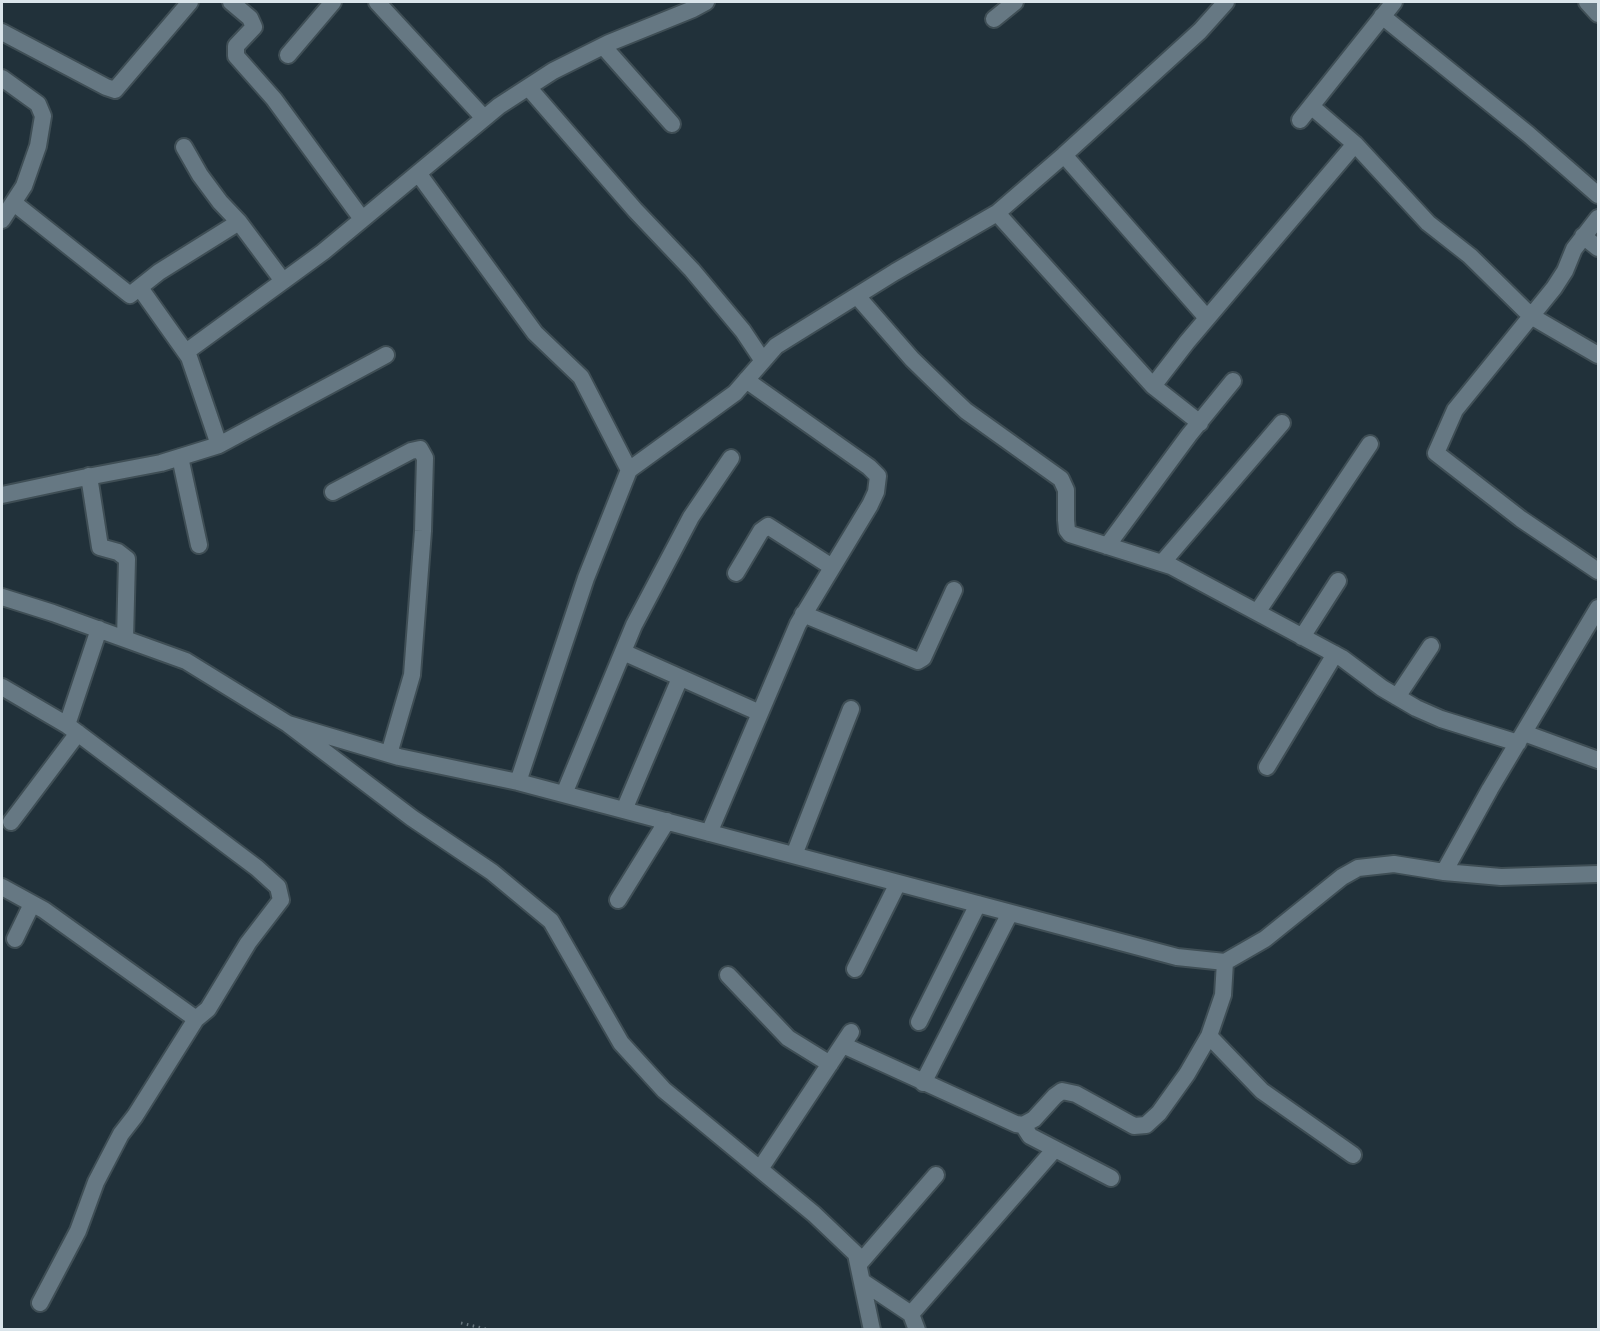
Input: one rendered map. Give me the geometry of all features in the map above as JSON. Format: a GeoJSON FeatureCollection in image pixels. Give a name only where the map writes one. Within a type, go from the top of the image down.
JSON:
{"type":"FeatureCollection","features":[{"type":"Feature","properties":{"kind":"street"},"geometry":{"type":"LineString","coordinates":[[2,32],[106,87],[116,90],[190,2]]}},
{"type":"Feature","properties":{"kind":"street"},"geometry":{"type":"LineString","coordinates":[[231,2],[250,18],[254,27],[236,46],[236,56],[274,99],[362,219]]}},
{"type":"Feature","properties":{"kind":"street"},"geometry":{"type":"LineString","coordinates":[[288,55],[333,2]]}},
{"type":"Feature","properties":{"kind":"street"},"geometry":{"type":"LineString","coordinates":[[377,2],[484,118]]}},
{"type":"Feature","properties":{"kind":"street"},"geometry":{"type":"LineString","coordinates":[[186,352],[283,281],[484,118],[528,87],[553,71],[603,46],[706,2]]}},
{"type":"Feature","properties":{"kind":"street"},"geometry":{"type":"LineString","coordinates":[[994,19],[1015,2]]}},
{"type":"Feature","properties":{"kind":"street"},"geometry":{"type":"LineString","coordinates":[[518,782],[586,578],[629,470],[727,400],[776,346],[997,213],[1200,31],[1226,2]]}},
{"type":"Feature","properties":{"kind":"street"},"geometry":{"type":"LineString","coordinates":[[1394,2],[1305,113],[1354,144],[1428,223],[1470,256],[1531,316],[1599,355]]}},
{"type":"Feature","properties":{"kind":"street"},"geometry":{"type":"LineString","coordinates":[[1587,2],[1599,14]]}},
{"type":"Feature","properties":{"kind":"street"},"geometry":{"type":"LineString","coordinates":[[1382,16],[1528,134],[1599,195]]}},
{"type":"Feature","properties":{"kind":"street"},"geometry":{"type":"LineString","coordinates":[[603,46],[672,124]]}},
{"type":"Feature","properties":{"kind":"street"},"geometry":{"type":"LineString","coordinates":[[2,78],[38,104],[43,116],[38,146],[24,186],[2,220]]}},
{"type":"Feature","properties":{"kind":"street"},"geometry":{"type":"LineString","coordinates":[[528,87],[635,210],[692,270],[743,331],[763,361]]}},
{"type":"Feature","properties":{"kind":"street"},"geometry":{"type":"LineString","coordinates":[[1153,386],[1207,318],[1354,144]]}},
{"type":"Feature","properties":{"kind":"street"},"geometry":{"type":"LineString","coordinates":[[184,147],[200,175],[283,281]]}},
{"type":"Feature","properties":{"kind":"street"},"geometry":{"type":"LineString","coordinates":[[1064,155],[1207,318]]}},
{"type":"Feature","properties":{"kind":"street"},"geometry":{"type":"LineString","coordinates":[[418,173],[535,333],[580,377],[629,470]]}},
{"type":"Feature","properties":{"kind":"street"},"geometry":{"type":"LineString","coordinates":[[14,203],[130,295],[159,272],[239,222]]}},
{"type":"Feature","properties":{"kind":"street"},"geometry":{"type":"LineString","coordinates":[[997,213],[1153,386],[1200,423]]}},
{"type":"Feature","properties":{"kind":"street"},"geometry":{"type":"LineString","coordinates":[[1599,218],[1574,249],[1565,271],[1554,288],[1455,411],[1436,453],[1521,519],[1599,571]]}},
{"type":"Feature","properties":{"kind":"street"},"geometry":{"type":"LineString","coordinates":[[1583,236],[1599,248]]}},
{"type":"Feature","properties":{"kind":"street"},"geometry":{"type":"LineString","coordinates":[[140,288],[186,352],[198,380],[219,446]]}},
{"type":"Feature","properties":{"kind":"street"},"geometry":{"type":"LineString","coordinates":[[857,296],[912,359],[966,411],[1061,479],[1066,490],[1066,520],[1070,534],[1170,566],[1335,654],[1396,697],[1441,719],[1599,760]]}},
{"type":"Feature","properties":{"kind":"street"},"geometry":{"type":"LineString","coordinates":[[2,495],[161,463],[219,446],[386,355]]}},
{"type":"Feature","properties":{"kind":"street"},"geometry":{"type":"LineString","coordinates":[[709,833],[803,614],[870,505],[876,492],[878,476],[869,467],[746,380]]}},
{"type":"Feature","properties":{"kind":"street"},"geometry":{"type":"LineString","coordinates":[[1107,546],[1233,381]]}},
{"type":"Feature","properties":{"kind":"street"},"geometry":{"type":"LineString","coordinates":[[1162,564],[1282,423]]}},
{"type":"Feature","properties":{"kind":"street"},"geometry":{"type":"LineString","coordinates":[[1258,611],[1370,444]]}},
{"type":"Feature","properties":{"kind":"street"},"geometry":{"type":"LineString","coordinates":[[333,492],[411,451],[420,449],[425,458],[423,531],[412,675],[389,754]]}},
{"type":"Feature","properties":{"kind":"street"},"geometry":{"type":"LineString","coordinates":[[180,457],[199,545]]}},
{"type":"Feature","properties":{"kind":"street"},"geometry":{"type":"LineString","coordinates":[[564,794],[634,625],[691,518],[731,458]]}},
{"type":"Feature","properties":{"kind":"street"},"geometry":{"type":"LineString","coordinates":[[89,476],[100,547],[118,552],[127,559],[125,639]]}},
{"type":"Feature","properties":{"kind":"street"},"geometry":{"type":"LineString","coordinates":[[736,573],[761,531],[768,526],[832,567]]}},
{"type":"Feature","properties":{"kind":"street"},"geometry":{"type":"LineString","coordinates":[[1302,637],[1338,581]]}},
{"type":"Feature","properties":{"kind":"street"},"geometry":{"type":"LineString","coordinates":[[803,614],[918,661],[923,658],[954,590]]}},
{"type":"Feature","properties":{"kind":"street"},"geometry":{"type":"LineString","coordinates":[[2,597],[186,661],[288,724],[412,818],[492,872],[551,921],[621,1043],[664,1090],[814,1214],[856,1254],[872,1329]]}},
{"type":"Feature","properties":{"kind":"street"},"geometry":{"type":"LineString","coordinates":[[1444,872],[1599,608]]}},
{"type":"Feature","properties":{"kind":"street"},"geometry":{"type":"LineString","coordinates":[[11,822],[73,729],[99,630]]}},
{"type":"Feature","properties":{"kind":"street"},"geometry":{"type":"LineString","coordinates":[[1396,697],[1431,646]]}},
{"type":"Feature","properties":{"kind":"street"},"geometry":{"type":"LineString","coordinates":[[623,652],[760,713]]}},
{"type":"Feature","properties":{"kind":"street"},"geometry":{"type":"LineString","coordinates":[[1267,767],[1335,654]]}},
{"type":"Feature","properties":{"kind":"street"},"geometry":{"type":"LineString","coordinates":[[624,810],[680,678]]}},
{"type":"Feature","properties":{"kind":"street"},"geometry":{"type":"LineString","coordinates":[[2,687],[73,729],[257,868],[278,887],[280,900],[248,944],[208,1009],[196,1019],[135,1116],[121,1134],[96,1182],[78,1231],[40,1304]]}},
{"type":"Feature","properties":{"kind":"street"},"geometry":{"type":"LineString","coordinates":[[794,855],[851,709]]}},
{"type":"Feature","properties":{"kind":"street"},"geometry":{"type":"LineString","coordinates":[[288,724],[389,754],[518,782],[1177,957],[1225,962],[1265,939],[1342,877],[1358,868],[1394,864],[1444,872],[1501,877],[1599,874]]}},
{"type":"Feature","properties":{"kind":"street"},"geometry":{"type":"LineString","coordinates":[[618,900],[667,821]]}},
{"type":"Feature","properties":{"kind":"street"},"geometry":{"type":"LineString","coordinates":[[855,969],[898,883]]}},
{"type":"Feature","properties":{"kind":"street"},"geometry":{"type":"LineString","coordinates":[[2,887],[44,910],[196,1019]]}},
{"type":"Feature","properties":{"kind":"street"},"geometry":{"type":"LineString","coordinates":[[15,939],[32,904]]}},
{"type":"Feature","properties":{"kind":"street"},"geometry":{"type":"LineString","coordinates":[[919,1022],[978,904]]}},
{"type":"Feature","properties":{"kind":"street"},"geometry":{"type":"LineString","coordinates":[[923,1083],[1010,913]]}},
{"type":"Feature","properties":{"kind":"street"},"geometry":{"type":"LineString","coordinates":[[760,1169],[847,1038],[923,1083],[1016,1124],[1023,1125],[1034,1119],[1062,1091],[1076,1094],[1134,1126],[1146,1125],[1159,1113],[1187,1074],[1209,1036],[1223,995],[1225,962]]}},
{"type":"Feature","properties":{"kind":"street"},"geometry":{"type":"LineString","coordinates":[[728,975],[788,1038],[830,1064]]}},
{"type":"Feature","properties":{"kind":"street"},"geometry":{"type":"LineString","coordinates":[[1209,1036],[1262,1091],[1353,1155]]}},
{"type":"Feature","properties":{"kind":"street"},"geometry":{"type":"LineString","coordinates":[[1023,1125],[1030,1136],[1111,1178]]}},
{"type":"Feature","properties":{"kind":"street"},"geometry":{"type":"LineString","coordinates":[[863,1282],[914,1322],[1054,1150]]}},
{"type":"Feature","properties":{"kind":"street"},"geometry":{"type":"LineString","coordinates":[[859,1264],[936,1175]]}},
{"type":"Feature","properties":{"kind":"path"},"geometry":{"type":"LineString","coordinates":[[461,1323],[490,1329]]}}]}
